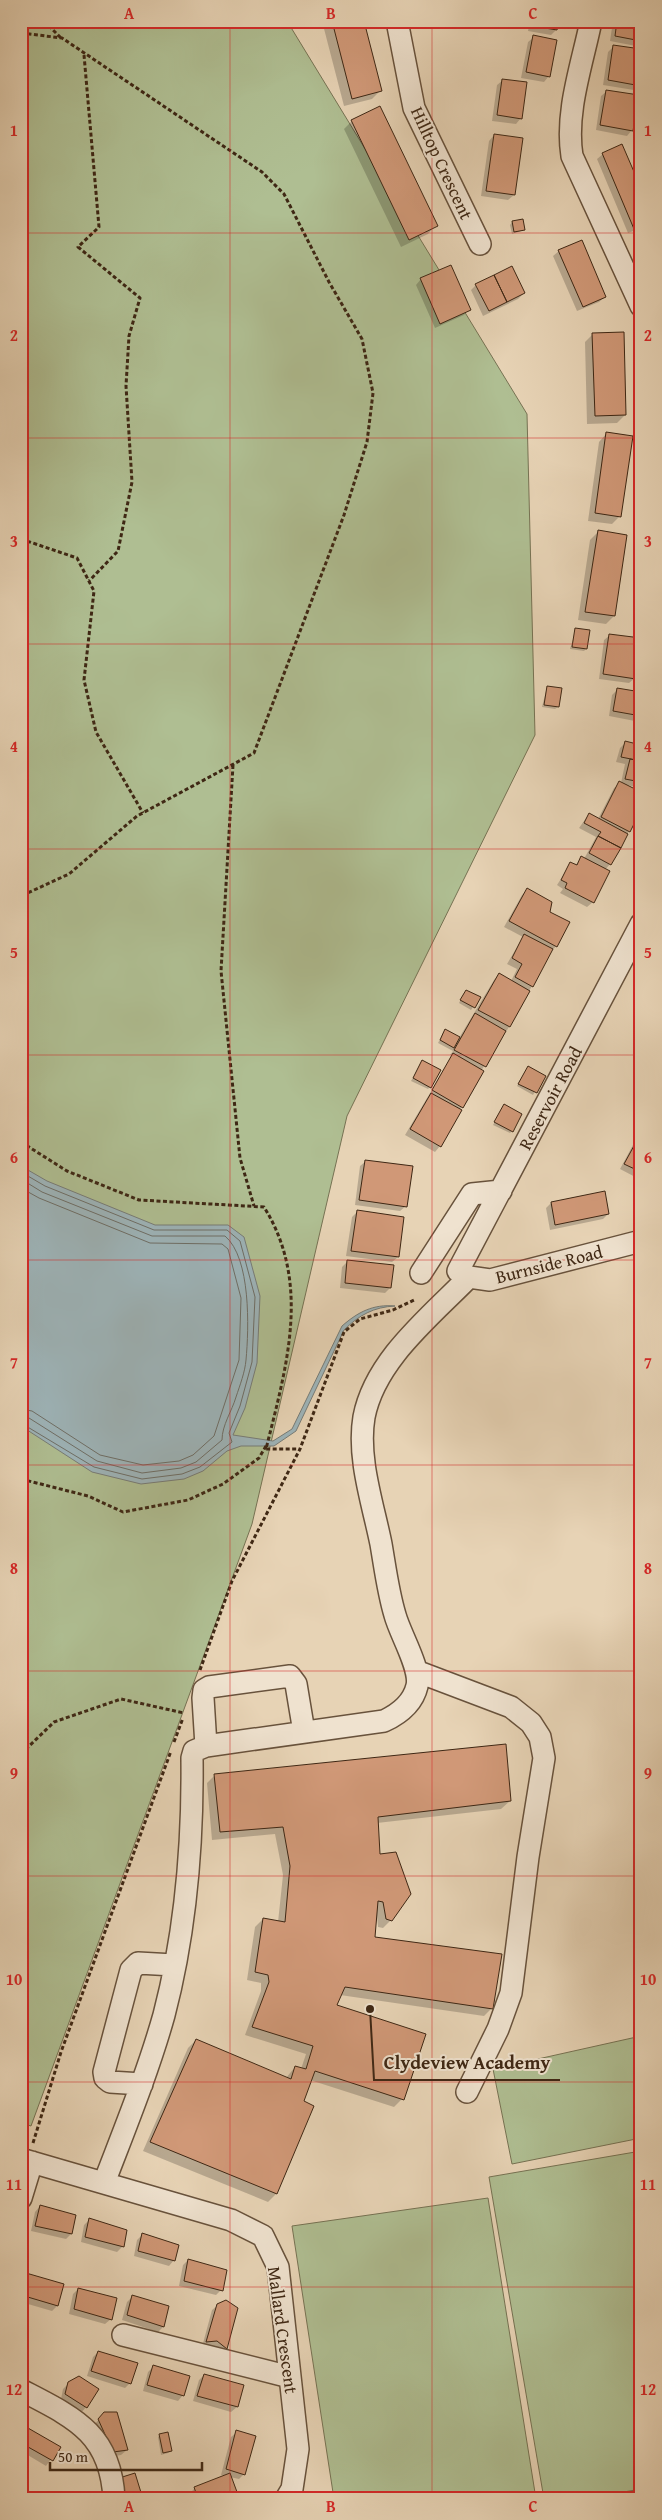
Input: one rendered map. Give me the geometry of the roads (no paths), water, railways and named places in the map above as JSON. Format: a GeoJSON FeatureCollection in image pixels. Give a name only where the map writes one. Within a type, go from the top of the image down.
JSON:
{"type":"FeatureCollection","features":[{"type":"Feature","properties":{"kind":"street","name":"Hilltop Crescent"},"geometry":{"type":"LineString","coordinates":[[397,21],[414,108],[480,244]]}},
{"type":"Feature","properties":{"kind":"street"},"geometry":{"type":"LineString","coordinates":[[591,21],[571,116],[569,135],[572,156],[641,306]]}},
{"type":"Feature","properties":{"kind":"street","name":"Reservoir Road"},"geometry":{"type":"LineString","coordinates":[[416,1671],[394,1614],[364,1458],[364,1418],[375,1386],[393,1357],[464,1274],[500,1191],[641,924]]}},
{"type":"Feature","properties":{"kind":"street"},"geometry":{"type":"LineString","coordinates":[[421,1273],[472,1194],[500,1191]]}},
{"type":"Feature","properties":{"kind":"street","name":"Burnside Road"},"geometry":{"type":"LineString","coordinates":[[464,1274],[490,1280],[641,1241]]}},
{"type":"Feature","properties":{"kind":"street"},"geometry":{"type":"LineString","coordinates":[[104,2183],[142,2084],[164,2014],[174,1965],[192,1844],[192,1758],[194,1751],[206,1746],[370,1724],[396,1715],[412,1698],[417,1685],[416,1671],[511,1707],[531,1723],[540,1737],[544,1758],[528,1857],[512,1993],[498,2029],[466,2092]]}},
{"type":"Feature","properties":{"kind":"street"},"geometry":{"type":"LineString","coordinates":[[206,1746],[203,1698],[204,1690],[209,1687],[290,1676],[296,1684],[304,1732]]}},
{"type":"Feature","properties":{"kind":"street"},"geometry":{"type":"LineString","coordinates":[[142,2084],[110,2082],[105,2078],[104,2072],[128,1980],[131,1970],[138,1963],[174,1965]]}},
{"type":"Feature","properties":{"kind":"street"},"geometry":{"type":"LineString","coordinates":[[21,2198],[26,2161]]}},
{"type":"Feature","properties":{"kind":"street","name":"Mallard Crescent"},"geometry":{"type":"LineString","coordinates":[[26,2161],[231,2220],[263,2236],[278,2268],[298,2449],[292,2489],[286,2499]]}},
{"type":"Feature","properties":{"kind":"street"},"geometry":{"type":"LineString","coordinates":[[123,2335],[290,2377]]}},
{"type":"Feature","properties":{"kind":"street"},"geometry":{"type":"LineString","coordinates":[[21,2390],[70,2415],[97,2440],[113,2476],[114,2499]]}},
{"type":"Feature","properties":{"kind":"water"},"geometry":{"type":"Polygon","coordinates":[[[21,1166],[47,1181],[155,1225],[228,1225],[244,1237],[260,1296],[257,1363],[245,1408],[233,1435],[273,1441],[292,1429],[342,1326],[366,1310],[380,1306],[395,1306],[380,1308],[367,1313],[355,1320],[344,1330],[296,1431],[274,1446],[241,1446],[227,1451],[203,1471],[184,1479],[141,1484],[92,1472],[21,1426],[21,1166]]]}},
{"type":"Feature","properties":{"kind":"place","name":"Clydeview Academy"},"geometry":{"type":"Point","coordinates":[370,2009]}}]}
